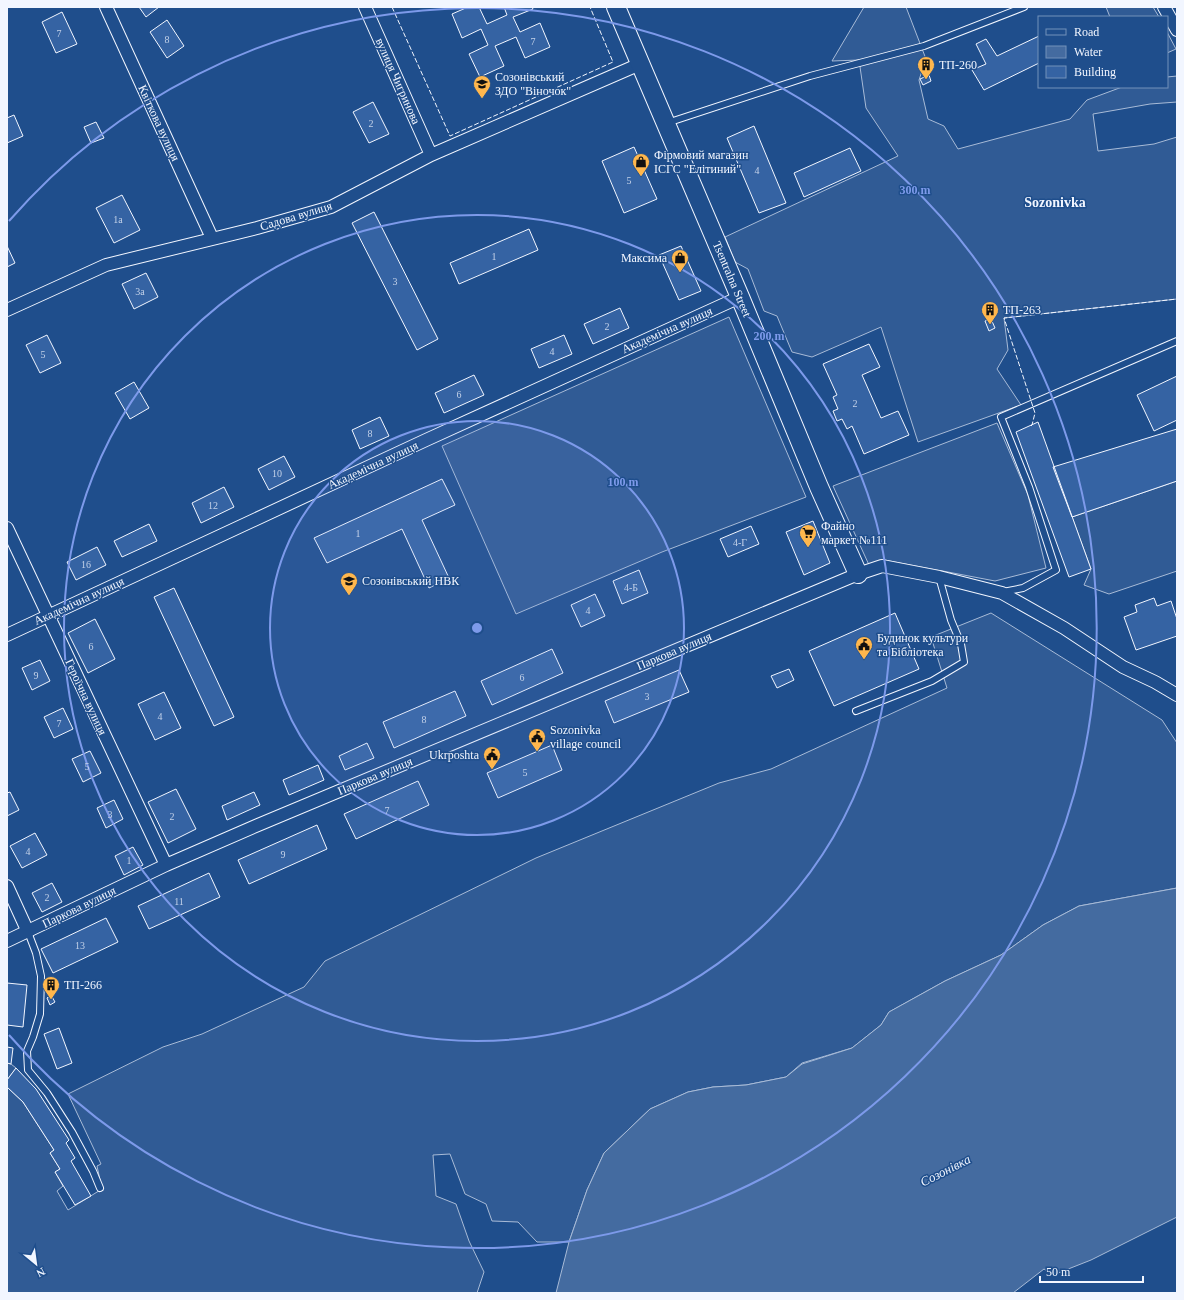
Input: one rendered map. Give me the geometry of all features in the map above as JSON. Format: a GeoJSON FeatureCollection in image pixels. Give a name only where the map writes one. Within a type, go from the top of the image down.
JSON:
{"type":"FeatureCollection","features":[{"type":"Feature","properties":{"kind":"street","name":"Квіткова вулиця"},"geometry":{"type":"LineString","coordinates":[[106,7],[212,238]]}},
{"type":"Feature","properties":{"kind":"street","name":"вулиця Чигринова"},"geometry":{"type":"LineString","coordinates":[[365,7],[431,155]]}},
{"type":"Feature","properties":{"kind":"street","name":"Tsentralna Street"},"geometry":{"type":"LineString","coordinates":[[616,7],[740,297],[819,487],[858,574]]}},
{"type":"Feature","properties":{"kind":"street"},"geometry":{"type":"LineString","coordinates":[[1164,7],[1177,30]]}},
{"type":"Feature","properties":{"kind":"street","name":"Садова вулиця"},"geometry":{"type":"LineString","coordinates":[[7,310],[106,265],[257,228],[331,206],[431,155],[640,64]]}},
{"type":"Feature","properties":{"kind":"street","name":"Академічна вулиця"},"geometry":{"type":"LineString","coordinates":[[7,635],[426,440],[740,297]]}},
{"type":"Feature","properties":{"kind":"street","name":"Героїчна вулиця"},"geometry":{"type":"LineString","coordinates":[[7,528],[166,865]]}},
{"type":"Feature","properties":{"kind":"street","name":"Паркова вулиця"},"geometry":{"type":"LineString","coordinates":[[7,941],[166,865],[265,822],[858,574],[882,566],[939,577],[1002,593],[1064,628],[1123,667],[1155,682],[1177,696]]}},
{"type":"Feature","properties":{"kind":"street"},"geometry":{"type":"LineString","coordinates":[[7,886],[28,932]]}},
{"type":"Feature","properties":{"kind":"lane"},"geometry":{"type":"LineString","coordinates":[[665,124],[810,76],[924,46],[1024,7]]}},
{"type":"Feature","properties":{"kind":"lane"},"geometry":{"type":"LineString","coordinates":[[1002,593],[1023,588],[1056,570],[1029,487],[1001,417],[1177,341]]}},
{"type":"Feature","properties":{"kind":"lane"},"geometry":{"type":"LineString","coordinates":[[856,711],[932,681],[964,662],[961,644],[951,620],[939,577]]}},
{"type":"Feature","properties":{"kind":"lane"},"geometry":{"type":"LineString","coordinates":[[28,932],[36,953],[42,976],[40,1014],[33,1037],[26,1051],[28,1070],[47,1093],[72,1132],[93,1171],[100,1188]]}},
{"type":"Feature","properties":{"kind":"shaded area"},"geometry":{"type":"Polygon","coordinates":[[[864,7],[906,7],[926,59],[919,80],[928,119],[944,126],[958,149],[1070,119],[1087,100],[1119,88],[1168,88],[1168,77],[1177,76],[1177,102],[1150,104],[1093,114],[1098,151],[1154,144],[1177,137],[1177,299],[1004,318],[1008,350],[997,369],[1021,405],[918,442],[881,327],[812,357],[792,352],[777,316],[764,311],[748,269],[735,262],[725,237],[898,156],[866,108],[859,60],[832,61],[864,7]]]}},
{"type":"Feature","properties":{"kind":"shaded area"},"geometry":{"type":"Polygon","coordinates":[[[1106,7],[1153,7],[1158,16],[1110,16],[1106,7]]]}},
{"type":"Feature","properties":{"kind":"shaded area"},"geometry":{"type":"Polygon","coordinates":[[[1168,34],[1176,49],[1168,53],[1168,34]]]}},
{"type":"Feature","properties":{"kind":"shaded area"},"geometry":{"type":"Polygon","coordinates":[[[729,317],[806,497],[662,552],[516,614],[442,446],[729,317]]]}},
{"type":"Feature","properties":{"kind":"shaded area"},"geometry":{"type":"Polygon","coordinates":[[[997,423],[1028,495],[1046,568],[995,581],[885,560],[869,565],[833,486],[997,423]]]}},
{"type":"Feature","properties":{"kind":"shaded area"},"geometry":{"type":"Polygon","coordinates":[[[1177,481],[1177,571],[1109,594],[1084,585],[1091,569],[1072,517],[1177,481]]]}},
{"type":"Feature","properties":{"kind":"shaded area"},"geometry":{"type":"Polygon","coordinates":[[[991,613],[1162,720],[1177,743],[1177,888],[1079,906],[1043,925],[1001,955],[945,981],[889,1012],[881,1025],[852,1048],[802,1063],[786,1077],[746,1085],[713,1087],[688,1092],[650,1109],[604,1153],[587,1190],[569,1242],[537,1242],[518,1222],[492,1221],[486,1204],[465,1194],[450,1154],[433,1155],[436,1196],[456,1204],[469,1241],[484,1272],[477,1293],[7,1293],[7,1087],[23,1102],[54,1150],[50,1153],[60,1169],[55,1172],[63,1186],[57,1191],[68,1210],[102,1189],[97,1166],[101,1164],[68,1094],[163,1047],[202,1034],[304,987],[325,961],[536,858],[719,783],[771,769],[947,688],[931,637],[991,613]]]}},
{"type":"Feature","properties":{"kind":"shaded area"},"geometry":{"type":"Polygon","coordinates":[[[7,1063],[16,1068],[7,1080],[7,1063]]]}},
{"type":"Feature","properties":{"kind":"water","name":"Созонівка"},"geometry":{"type":"Polygon","coordinates":[[[1177,888],[1177,1217],[1091,1260],[1053,1275],[1044,1269],[1013,1293],[556,1293],[569,1242],[587,1190],[604,1153],[650,1109],[688,1092],[713,1087],[746,1085],[786,1077],[802,1064],[852,1048],[881,1025],[889,1012],[945,981],[1001,955],[1043,925],[1079,906],[1177,888]]]}},
{"type":"Feature","properties":{"kind":"building"},"geometry":{"type":"Polygon","coordinates":[[[139,7],[159,7],[146,17],[139,7]]]}},
{"type":"Feature","properties":{"kind":"building"},"geometry":{"type":"Polygon","coordinates":[[[468,7],[479,7],[487,24],[507,15],[504,7],[532,7],[533,9],[513,17],[520,32],[540,23],[550,47],[525,58],[516,37],[495,46],[504,66],[480,77],[469,54],[488,45],[481,29],[462,38],[452,14],[468,7]]]}},
{"type":"Feature","properties":{"kind":"building"},"geometry":{"type":"Polygon","coordinates":[[[62,12],[77,44],[56,53],[42,22],[62,12]]]}},
{"type":"Feature","properties":{"kind":"building"},"geometry":{"type":"Polygon","coordinates":[[[167,20],[184,46],[167,58],[150,32],[167,20]]]}},
{"type":"Feature","properties":{"kind":"building"},"geometry":{"type":"Polygon","coordinates":[[[1038,36],[1038,63],[984,90],[972,70],[986,64],[976,44],[986,39],[997,56],[1038,36]]]}},
{"type":"Feature","properties":{"kind":"building","name":"ТП-260"},"geometry":{"type":"Polygon","coordinates":[[[929,75],[931,81],[923,85],[920,79],[929,75]]]}},
{"type":"Feature","properties":{"kind":"building"},"geometry":{"type":"Polygon","coordinates":[[[373,102],[389,134],[369,143],[353,112],[373,102]]]}},
{"type":"Feature","properties":{"kind":"building"},"geometry":{"type":"Polygon","coordinates":[[[14,115],[23,136],[7,143],[7,118],[14,115]]]}},
{"type":"Feature","properties":{"kind":"building"},"geometry":{"type":"Polygon","coordinates":[[[96,122],[104,138],[91,143],[84,127],[96,122]]]}},
{"type":"Feature","properties":{"kind":"building"},"geometry":{"type":"Polygon","coordinates":[[[754,126],[786,203],[759,213],[727,138],[754,126]]]}},
{"type":"Feature","properties":{"kind":"building"},"geometry":{"type":"Polygon","coordinates":[[[634,147],[657,199],[624,213],[602,161],[634,147]]]}},
{"type":"Feature","properties":{"kind":"building"},"geometry":{"type":"Polygon","coordinates":[[[850,148],[861,171],[804,197],[794,173],[850,148]]]}},
{"type":"Feature","properties":{"kind":"building"},"geometry":{"type":"Polygon","coordinates":[[[122,195],[140,230],[114,243],[96,208],[122,195]]]}},
{"type":"Feature","properties":{"kind":"building"},"geometry":{"type":"Polygon","coordinates":[[[374,212],[438,339],[417,350],[352,223],[374,212]]]}},
{"type":"Feature","properties":{"kind":"building"},"geometry":{"type":"Polygon","coordinates":[[[529,229],[538,250],[459,284],[450,263],[529,229]]]}},
{"type":"Feature","properties":{"kind":"building"},"geometry":{"type":"Polygon","coordinates":[[[7,246],[15,263],[7,267],[7,246]]]}},
{"type":"Feature","properties":{"kind":"building","name":"Максима"},"geometry":{"type":"Polygon","coordinates":[[[681,246],[701,291],[679,300],[659,255],[681,246]]]}},
{"type":"Feature","properties":{"kind":"building"},"geometry":{"type":"Polygon","coordinates":[[[146,273],[158,297],[134,309],[122,284],[146,273]]]}},
{"type":"Feature","properties":{"kind":"building"},"geometry":{"type":"Polygon","coordinates":[[[620,308],[629,328],[593,344],[584,324],[620,308]]]}},
{"type":"Feature","properties":{"kind":"building","name":"ТП-263"},"geometry":{"type":"Polygon","coordinates":[[[991,319],[995,328],[989,331],[985,321],[991,319]]]}},
{"type":"Feature","properties":{"kind":"building"},"geometry":{"type":"Polygon","coordinates":[[[47,335],[61,363],[40,373],[26,345],[47,335]]]}},
{"type":"Feature","properties":{"kind":"building"},"geometry":{"type":"Polygon","coordinates":[[[564,335],[572,354],[539,368],[531,349],[564,335]]]}},
{"type":"Feature","properties":{"kind":"building"},"geometry":{"type":"Polygon","coordinates":[[[869,344],[880,367],[862,375],[881,418],[898,411],[909,435],[864,454],[852,426],[847,429],[842,419],[837,421],[833,411],[838,409],[833,397],[837,395],[823,364],[869,344]]]}},
{"type":"Feature","properties":{"kind":"building"},"geometry":{"type":"Polygon","coordinates":[[[474,375],[484,395],[444,413],[435,393],[474,375]]]}},
{"type":"Feature","properties":{"kind":"building"},"geometry":{"type":"Polygon","coordinates":[[[1177,376],[1177,420],[1154,431],[1137,395],[1177,376]]]}},
{"type":"Feature","properties":{"kind":"building"},"geometry":{"type":"Polygon","coordinates":[[[134,382],[149,408],[130,419],[115,393],[134,382]]]}},
{"type":"Feature","properties":{"kind":"building"},"geometry":{"type":"Polygon","coordinates":[[[380,417],[389,436],[360,449],[352,430],[380,417]]]}},
{"type":"Feature","properties":{"kind":"building"},"geometry":{"type":"Polygon","coordinates":[[[1038,422],[1091,569],[1069,577],[1016,432],[1038,422]]]}},
{"type":"Feature","properties":{"kind":"building"},"geometry":{"type":"Polygon","coordinates":[[[1177,429],[1177,481],[1072,517],[1053,467],[1177,429]]]}},
{"type":"Feature","properties":{"kind":"building"},"geometry":{"type":"Polygon","coordinates":[[[284,456],[295,477],[269,490],[258,469],[284,456]]]}},
{"type":"Feature","properties":{"kind":"building"},"geometry":{"type":"Polygon","coordinates":[[[442,479],[455,505],[422,520],[449,578],[429,588],[402,529],[327,563],[314,538],[442,479]]]}},
{"type":"Feature","properties":{"kind":"building"},"geometry":{"type":"Polygon","coordinates":[[[224,487],[234,507],[201,523],[192,503],[224,487]]]}},
{"type":"Feature","properties":{"kind":"building","name":"Файно маркет №111"},"geometry":{"type":"Polygon","coordinates":[[[813,521],[830,563],[804,575],[786,532],[813,521]]]}},
{"type":"Feature","properties":{"kind":"building"},"geometry":{"type":"Polygon","coordinates":[[[149,524],[157,541],[122,557],[114,541],[149,524]]]}},
{"type":"Feature","properties":{"kind":"building"},"geometry":{"type":"Polygon","coordinates":[[[751,526],[759,544],[728,557],[720,539],[751,526]]]}},
{"type":"Feature","properties":{"kind":"building"},"geometry":{"type":"Polygon","coordinates":[[[97,547],[106,565],[76,580],[67,562],[97,547]]]}},
{"type":"Feature","properties":{"kind":"building"},"geometry":{"type":"Polygon","coordinates":[[[639,570],[648,593],[622,604],[613,581],[639,570]]]}},
{"type":"Feature","properties":{"kind":"building"},"geometry":{"type":"Polygon","coordinates":[[[174,588],[234,717],[214,726],[154,597],[174,588]]]}},
{"type":"Feature","properties":{"kind":"building"},"geometry":{"type":"Polygon","coordinates":[[[595,594],[605,616],[581,627],[571,605],[595,594]]]}},
{"type":"Feature","properties":{"kind":"building"},"geometry":{"type":"Polygon","coordinates":[[[1154,598],[1157,606],[1171,601],[1177,619],[1177,636],[1136,650],[1124,617],[1137,612],[1135,605],[1154,598]]]}},
{"type":"Feature","properties":{"kind":"building","name":"Будинок культури та Бібліотека"},"geometry":{"type":"Polygon","coordinates":[[[895,613],[919,669],[834,706],[809,651],[895,613]]]}},
{"type":"Feature","properties":{"kind":"building"},"geometry":{"type":"Polygon","coordinates":[[[95,619],[115,659],[88,673],[68,633],[95,619]]]}},
{"type":"Feature","properties":{"kind":"building"},"geometry":{"type":"Polygon","coordinates":[[[552,649],[563,673],[492,705],[481,681],[552,649]]]}},
{"type":"Feature","properties":{"kind":"building"},"geometry":{"type":"Polygon","coordinates":[[[40,660],[50,681],[32,690],[22,668],[40,660]]]}},
{"type":"Feature","properties":{"kind":"building"},"geometry":{"type":"Polygon","coordinates":[[[789,669],[794,680],[777,688],[771,676],[789,669]]]}},
{"type":"Feature","properties":{"kind":"building"},"geometry":{"type":"Polygon","coordinates":[[[679,670],[689,692],[614,723],[605,701],[679,670]]]}},
{"type":"Feature","properties":{"kind":"building"},"geometry":{"type":"Polygon","coordinates":[[[455,691],[466,716],[394,748],[383,722],[455,691]]]}},
{"type":"Feature","properties":{"kind":"building"},"geometry":{"type":"Polygon","coordinates":[[[164,692],[181,728],[155,740],[138,704],[164,692]]]}},
{"type":"Feature","properties":{"kind":"building"},"geometry":{"type":"Polygon","coordinates":[[[63,708],[73,729],[54,738],[44,717],[63,708]]]}},
{"type":"Feature","properties":{"kind":"building"},"geometry":{"type":"Polygon","coordinates":[[[367,743],[374,758],[345,770],[339,756],[367,743]]]}},
{"type":"Feature","properties":{"kind":"building"},"geometry":{"type":"Polygon","coordinates":[[[552,745],[562,770],[498,798],[487,773],[552,745]]]}},
{"type":"Feature","properties":{"kind":"building"},"geometry":{"type":"Polygon","coordinates":[[[90,751],[101,773],[83,782],[72,759],[90,751]]]}},
{"type":"Feature","properties":{"kind":"building"},"geometry":{"type":"Polygon","coordinates":[[[318,765],[324,780],[289,795],[283,780],[318,765]]]}},
{"type":"Feature","properties":{"kind":"building"},"geometry":{"type":"Polygon","coordinates":[[[418,781],[429,805],[356,839],[344,814],[418,781]]]}},
{"type":"Feature","properties":{"kind":"building"},"geometry":{"type":"Polygon","coordinates":[[[176,789],[196,829],[168,843],[148,802],[176,789]]]}},
{"type":"Feature","properties":{"kind":"building"},"geometry":{"type":"Polygon","coordinates":[[[10,792],[19,810],[7,816],[7,793],[10,792]]]}},
{"type":"Feature","properties":{"kind":"building"},"geometry":{"type":"Polygon","coordinates":[[[254,792],[260,805],[227,820],[222,806],[254,792]]]}},
{"type":"Feature","properties":{"kind":"building"},"geometry":{"type":"Polygon","coordinates":[[[114,800],[123,819],[106,828],[97,808],[114,800]]]}},
{"type":"Feature","properties":{"kind":"building"},"geometry":{"type":"Polygon","coordinates":[[[317,825],[327,849],[249,884],[238,860],[317,825]]]}},
{"type":"Feature","properties":{"kind":"building"},"geometry":{"type":"Polygon","coordinates":[[[35,833],[47,855],[22,868],[10,846],[35,833]]]}},
{"type":"Feature","properties":{"kind":"building"},"geometry":{"type":"Polygon","coordinates":[[[133,847],[143,865],[124,875],[115,856],[133,847]]]}},
{"type":"Feature","properties":{"kind":"building"},"geometry":{"type":"Polygon","coordinates":[[[209,873],[220,897],[149,929],[138,906],[209,873]]]}},
{"type":"Feature","properties":{"kind":"building"},"geometry":{"type":"Polygon","coordinates":[[[52,883],[62,902],[42,912],[32,893],[52,883]]]}},
{"type":"Feature","properties":{"kind":"building"},"geometry":{"type":"Polygon","coordinates":[[[106,918],[118,942],[53,973],[41,949],[106,918]]]}},
{"type":"Feature","properties":{"kind":"building"},"geometry":{"type":"Polygon","coordinates":[[[7,983],[27,985],[23,1027],[7,1025],[7,983]]]}},
{"type":"Feature","properties":{"kind":"building","name":"ТП-266"},"geometry":{"type":"Polygon","coordinates":[[[51,995],[55,1002],[50,1005],[47,998],[51,995]]]}},
{"type":"Feature","properties":{"kind":"building"},"geometry":{"type":"Polygon","coordinates":[[[59,1028],[72,1063],[57,1069],[44,1034],[59,1028]]]}},
{"type":"Feature","properties":{"kind":"building"},"geometry":{"type":"Polygon","coordinates":[[[7,1047],[13,1048],[11,1064],[7,1063],[7,1047]]]}},
{"type":"Feature","properties":{"kind":"building"},"geometry":{"type":"Polygon","coordinates":[[[16,1068],[36,1089],[69,1140],[66,1143],[75,1158],[71,1161],[91,1196],[75,1205],[55,1172],[60,1169],[50,1153],[54,1150],[23,1102],[7,1087],[7,1080],[16,1068]]]}},
{"type":"Feature","properties":{"kind":"fence"},"geometry":{"type":"LineString","coordinates":[[392,7],[450,136],[613,62],[590,7]]}},
{"type":"Feature","properties":{"kind":"fence"},"geometry":{"type":"LineString","coordinates":[[1031,426],[1035,413],[1004,318],[1177,299]]}},
{"type":"Feature","properties":{"kind":"place","name":"ТП-260"},"geometry":{"type":"Point","coordinates":[926,80]}},
{"type":"Feature","properties":{"kind":"place","name":"Созонівський ЗДО \"Віночок\""},"geometry":{"type":"Point","coordinates":[482,99]}},
{"type":"Feature","properties":{"kind":"place","name":"Фірмовий магазин ІСГС \"Елітиний\""},"geometry":{"type":"Point","coordinates":[641,177]}},
{"type":"Feature","properties":{"kind":"place","name":"Максима"},"geometry":{"type":"Point","coordinates":[680,273]}},
{"type":"Feature","properties":{"kind":"place","name":"ТП-263"},"geometry":{"type":"Point","coordinates":[990,325]}},
{"type":"Feature","properties":{"kind":"place","name":"Файно маркет №111"},"geometry":{"type":"Point","coordinates":[808,548]}},
{"type":"Feature","properties":{"kind":"place","name":"Созонівський НВК"},"geometry":{"type":"Point","coordinates":[349,596]}},
{"type":"Feature","properties":{"kind":"place","name":"Будинок культури та Бібліотека"},"geometry":{"type":"Point","coordinates":[864,660]}},
{"type":"Feature","properties":{"kind":"place","name":"Sozonivka village council"},"geometry":{"type":"Point","coordinates":[537,752]}},
{"type":"Feature","properties":{"kind":"place","name":"Ukrposhta"},"geometry":{"type":"Point","coordinates":[492,770]}},
{"type":"Feature","properties":{"kind":"place","name":"ТП-266"},"geometry":{"type":"Point","coordinates":[51,1000]}},
{"type":"Feature","properties":{"kind":"district","name":"Sozonivka"},"geometry":{"type":"Point","coordinates":[1055,202]}}]}
